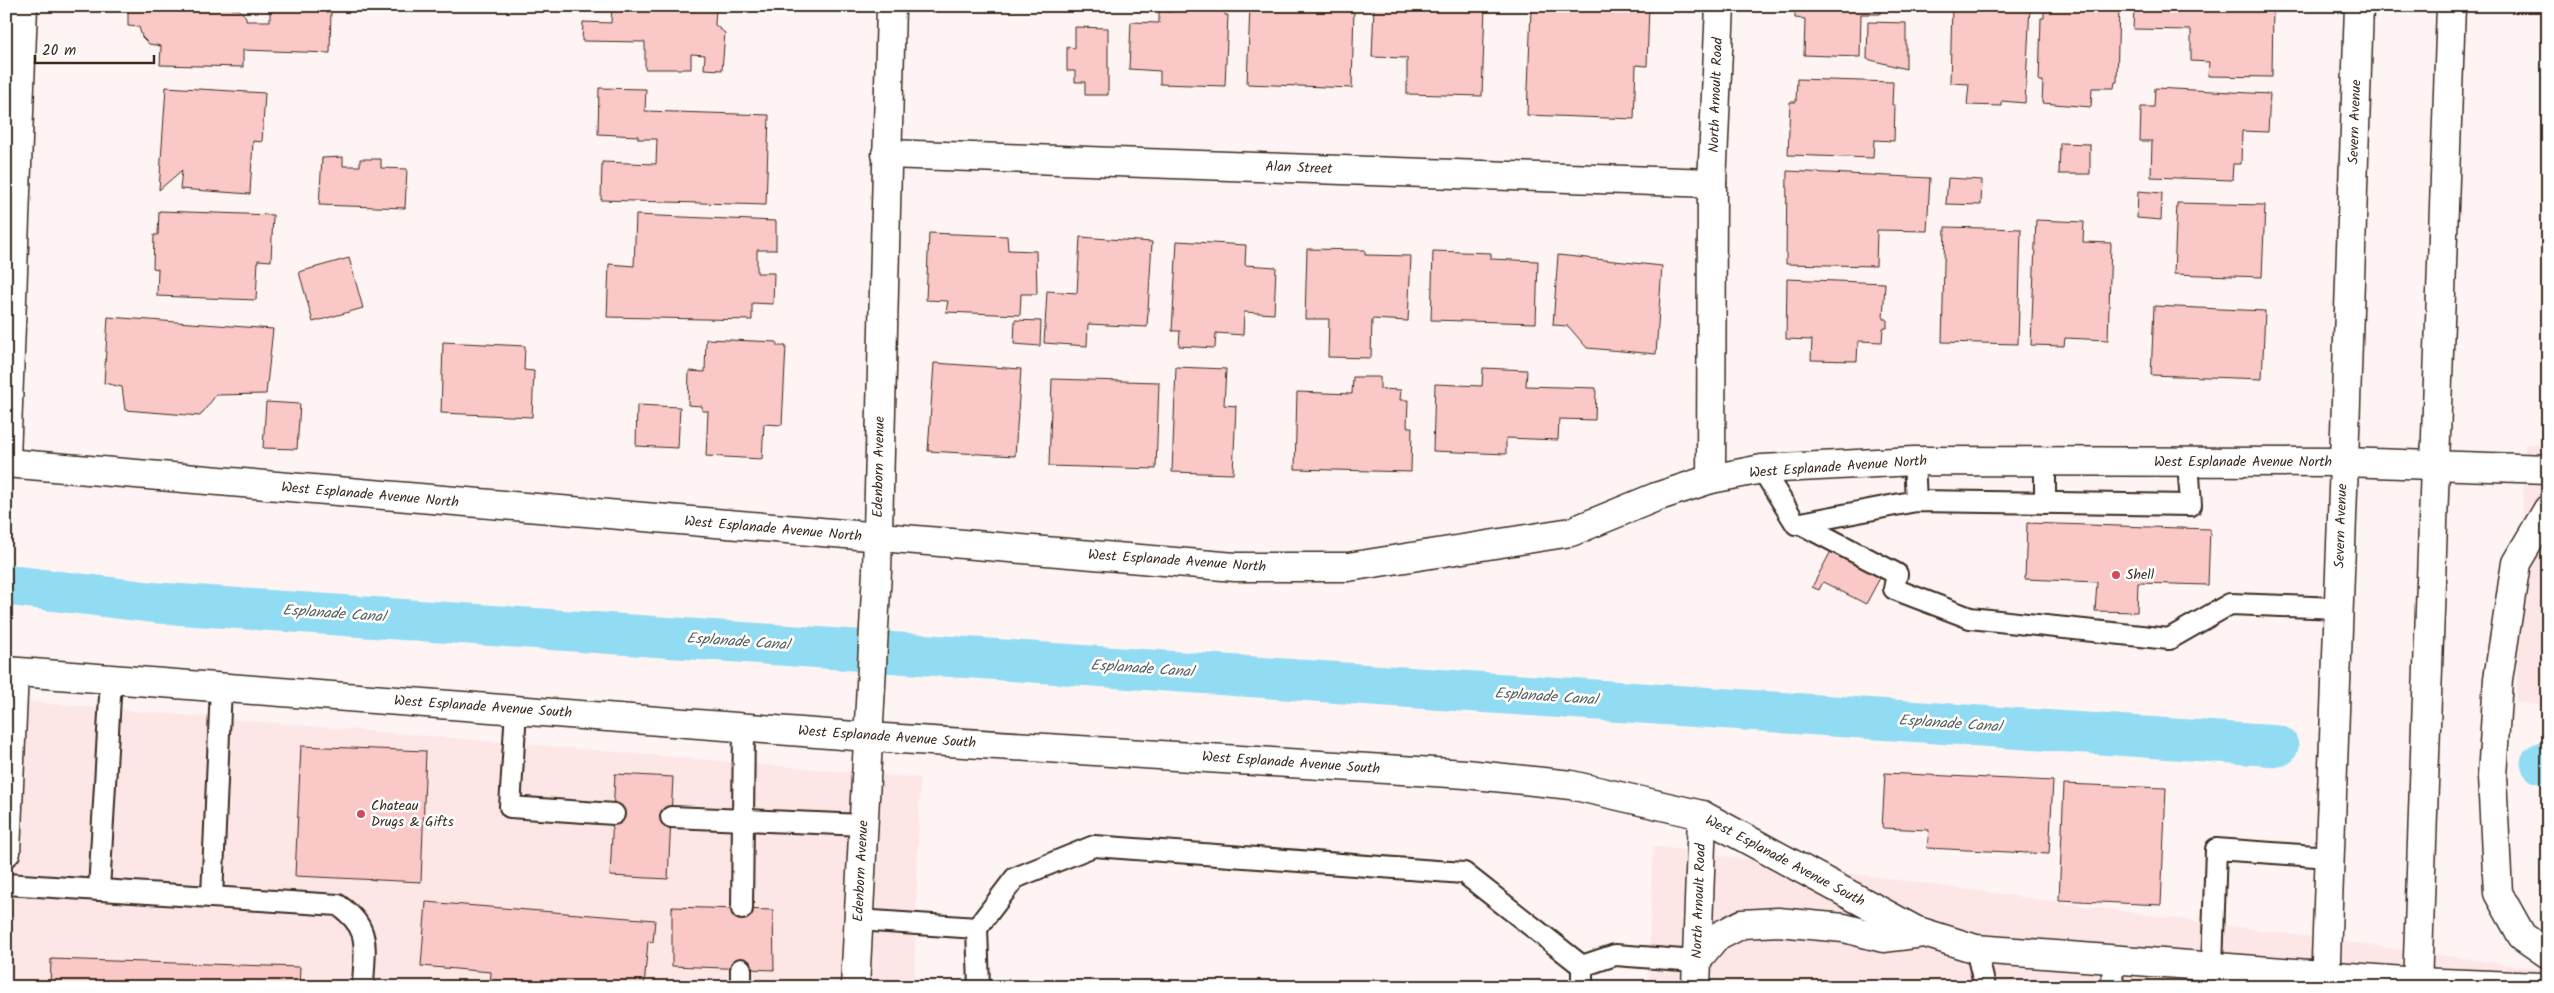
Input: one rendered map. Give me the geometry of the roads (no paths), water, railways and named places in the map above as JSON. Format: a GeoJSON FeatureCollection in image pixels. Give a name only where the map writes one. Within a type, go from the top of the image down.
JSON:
{"type":"FeatureCollection","features":[{"type":"Feature","properties":{"kind":"main road"},"geometry":{"type":"LineString","coordinates":[[6,458],[24,6]]}},
{"type":"Feature","properties":{"kind":"main road","name":"Edenborn Avenue"},"geometry":{"type":"LineString","coordinates":[[855,987],[877,571],[891,6]]}},
{"type":"Feature","properties":{"kind":"main road","name":"North Arnoult Road"},"geometry":{"type":"LineString","coordinates":[[1711,479],[1712,183],[1720,6]]}},
{"type":"Feature","properties":{"kind":"main road","name":"Severn Avenue"},"geometry":{"type":"LineString","coordinates":[[2326,981],[2359,6]]}},
{"type":"Feature","properties":{"kind":"main road"},"geometry":{"type":"LineString","coordinates":[[2417,984],[2451,6]]}},
{"type":"Feature","properties":{"kind":"main road","name":"Alan Street"},"geometry":{"type":"LineString","coordinates":[[886,154],[1712,183]]}},
{"type":"Feature","properties":{"kind":"main road","name":"West Esplanade Avenue North"},"geometry":{"type":"LineString","coordinates":[[6,463],[1235,567],[1348,567],[1571,532],[1656,498],[1711,479],[1762,469],[1914,461],[2188,461],[2344,462],[2548,469]]}},
{"type":"Feature","properties":{"kind":"main road"},"geometry":{"type":"LineString","coordinates":[[2548,509],[2516,563],[2498,679],[2492,777],[2498,893],[2522,936],[2548,954]]}},
{"type":"Feature","properties":{"kind":"main road"},"geometry":{"type":"LineString","coordinates":[[6,852],[10,671]]}},
{"type":"Feature","properties":{"kind":"main road","name":"West Esplanade Avenue South"},"geometry":{"type":"LineString","coordinates":[[10,671],[868,736],[1466,774],[1571,785],[1702,815],[1923,933],[1976,949],[2212,967],[2326,981],[2542,987]]}},
{"type":"Feature","properties":{"kind":"main road","name":"North Arnoult Road"},"geometry":{"type":"LineString","coordinates":[[1696,974],[1702,815]]}},
{"type":"Feature","properties":{"kind":"main road"},"geometry":{"type":"LineString","coordinates":[[1696,974],[1715,938],[1742,924],[1778,922],[1844,928],[1883,938],[1923,933]]}},
{"type":"Feature","properties":{"kind":"lane"},"geometry":{"type":"LineString","coordinates":[[1914,461],[1916,501]]}},
{"type":"Feature","properties":{"kind":"lane"},"geometry":{"type":"LineString","coordinates":[[2044,461],[2044,503]]}},
{"type":"Feature","properties":{"kind":"lane"},"geometry":{"type":"LineString","coordinates":[[1799,523],[1916,501],[2191,505],[2188,461]]}},
{"type":"Feature","properties":{"kind":"lane"},"geometry":{"type":"LineString","coordinates":[[1762,469],[1796,524],[1799,523],[1897,574],[1894,589],[1970,618],[2169,639],[2230,604],[2338,608]]}},
{"type":"Feature","properties":{"kind":"lane"},"geometry":{"type":"LineString","coordinates":[[99,890],[111,679]]}},
{"type":"Feature","properties":{"kind":"lane"},"geometry":{"type":"LineString","coordinates":[[212,898],[221,687]]}},
{"type":"Feature","properties":{"kind":"lane"},"geometry":{"type":"LineString","coordinates":[[516,710],[510,808],[614,814]]}},
{"type":"Feature","properties":{"kind":"lane"},"geometry":{"type":"LineString","coordinates":[[742,909],[744,727]]}},
{"type":"Feature","properties":{"kind":"lane"},"geometry":{"type":"LineString","coordinates":[[671,817],[864,824]]}},
{"type":"Feature","properties":{"kind":"lane"},"geometry":{"type":"LineString","coordinates":[[979,987],[977,928],[1015,878],[1094,846],[1464,873],[1582,966]]}},
{"type":"Feature","properties":{"kind":"lane"},"geometry":{"type":"LineString","coordinates":[[2212,967],[2216,849],[2330,857]]}},
{"type":"Feature","properties":{"kind":"lane"},"geometry":{"type":"LineString","coordinates":[[6,884],[338,905],[352,915],[364,932],[363,987]]}},
{"type":"Feature","properties":{"kind":"lane"},"geometry":{"type":"LineString","coordinates":[[858,920],[977,928]]}},
{"type":"Feature","properties":{"kind":"lane"},"geometry":{"type":"LineString","coordinates":[[1976,949],[1985,987]]}},
{"type":"Feature","properties":{"kind":"lane"},"geometry":{"type":"LineString","coordinates":[[1582,966],[1615,955],[1696,974]]}},
{"type":"Feature","properties":{"kind":"lane"},"geometry":{"type":"LineString","coordinates":[[2112,987],[2113,960]]}},
{"type":"Feature","properties":{"kind":"lane"},"geometry":{"type":"LineString","coordinates":[[1582,966],[1582,987]]}},
{"type":"Feature","properties":{"kind":"waterway","name":"Esplanade Canal"},"geometry":{"type":"LineString","coordinates":[[6,585],[158,603],[2278,746]]}},
{"type":"Feature","properties":{"kind":"waterway","name":"Esplanade Canal"},"geometry":{"type":"LineString","coordinates":[[2541,763],[2548,763]]}},
{"type":"Feature","properties":{"kind":"place","name":"Shell"},"geometry":{"type":"Point","coordinates":[2116,575]}},
{"type":"Feature","properties":{"kind":"place","name":"Chateau Drugs & Gifts"},"geometry":{"type":"Point","coordinates":[361,814]}}]}
